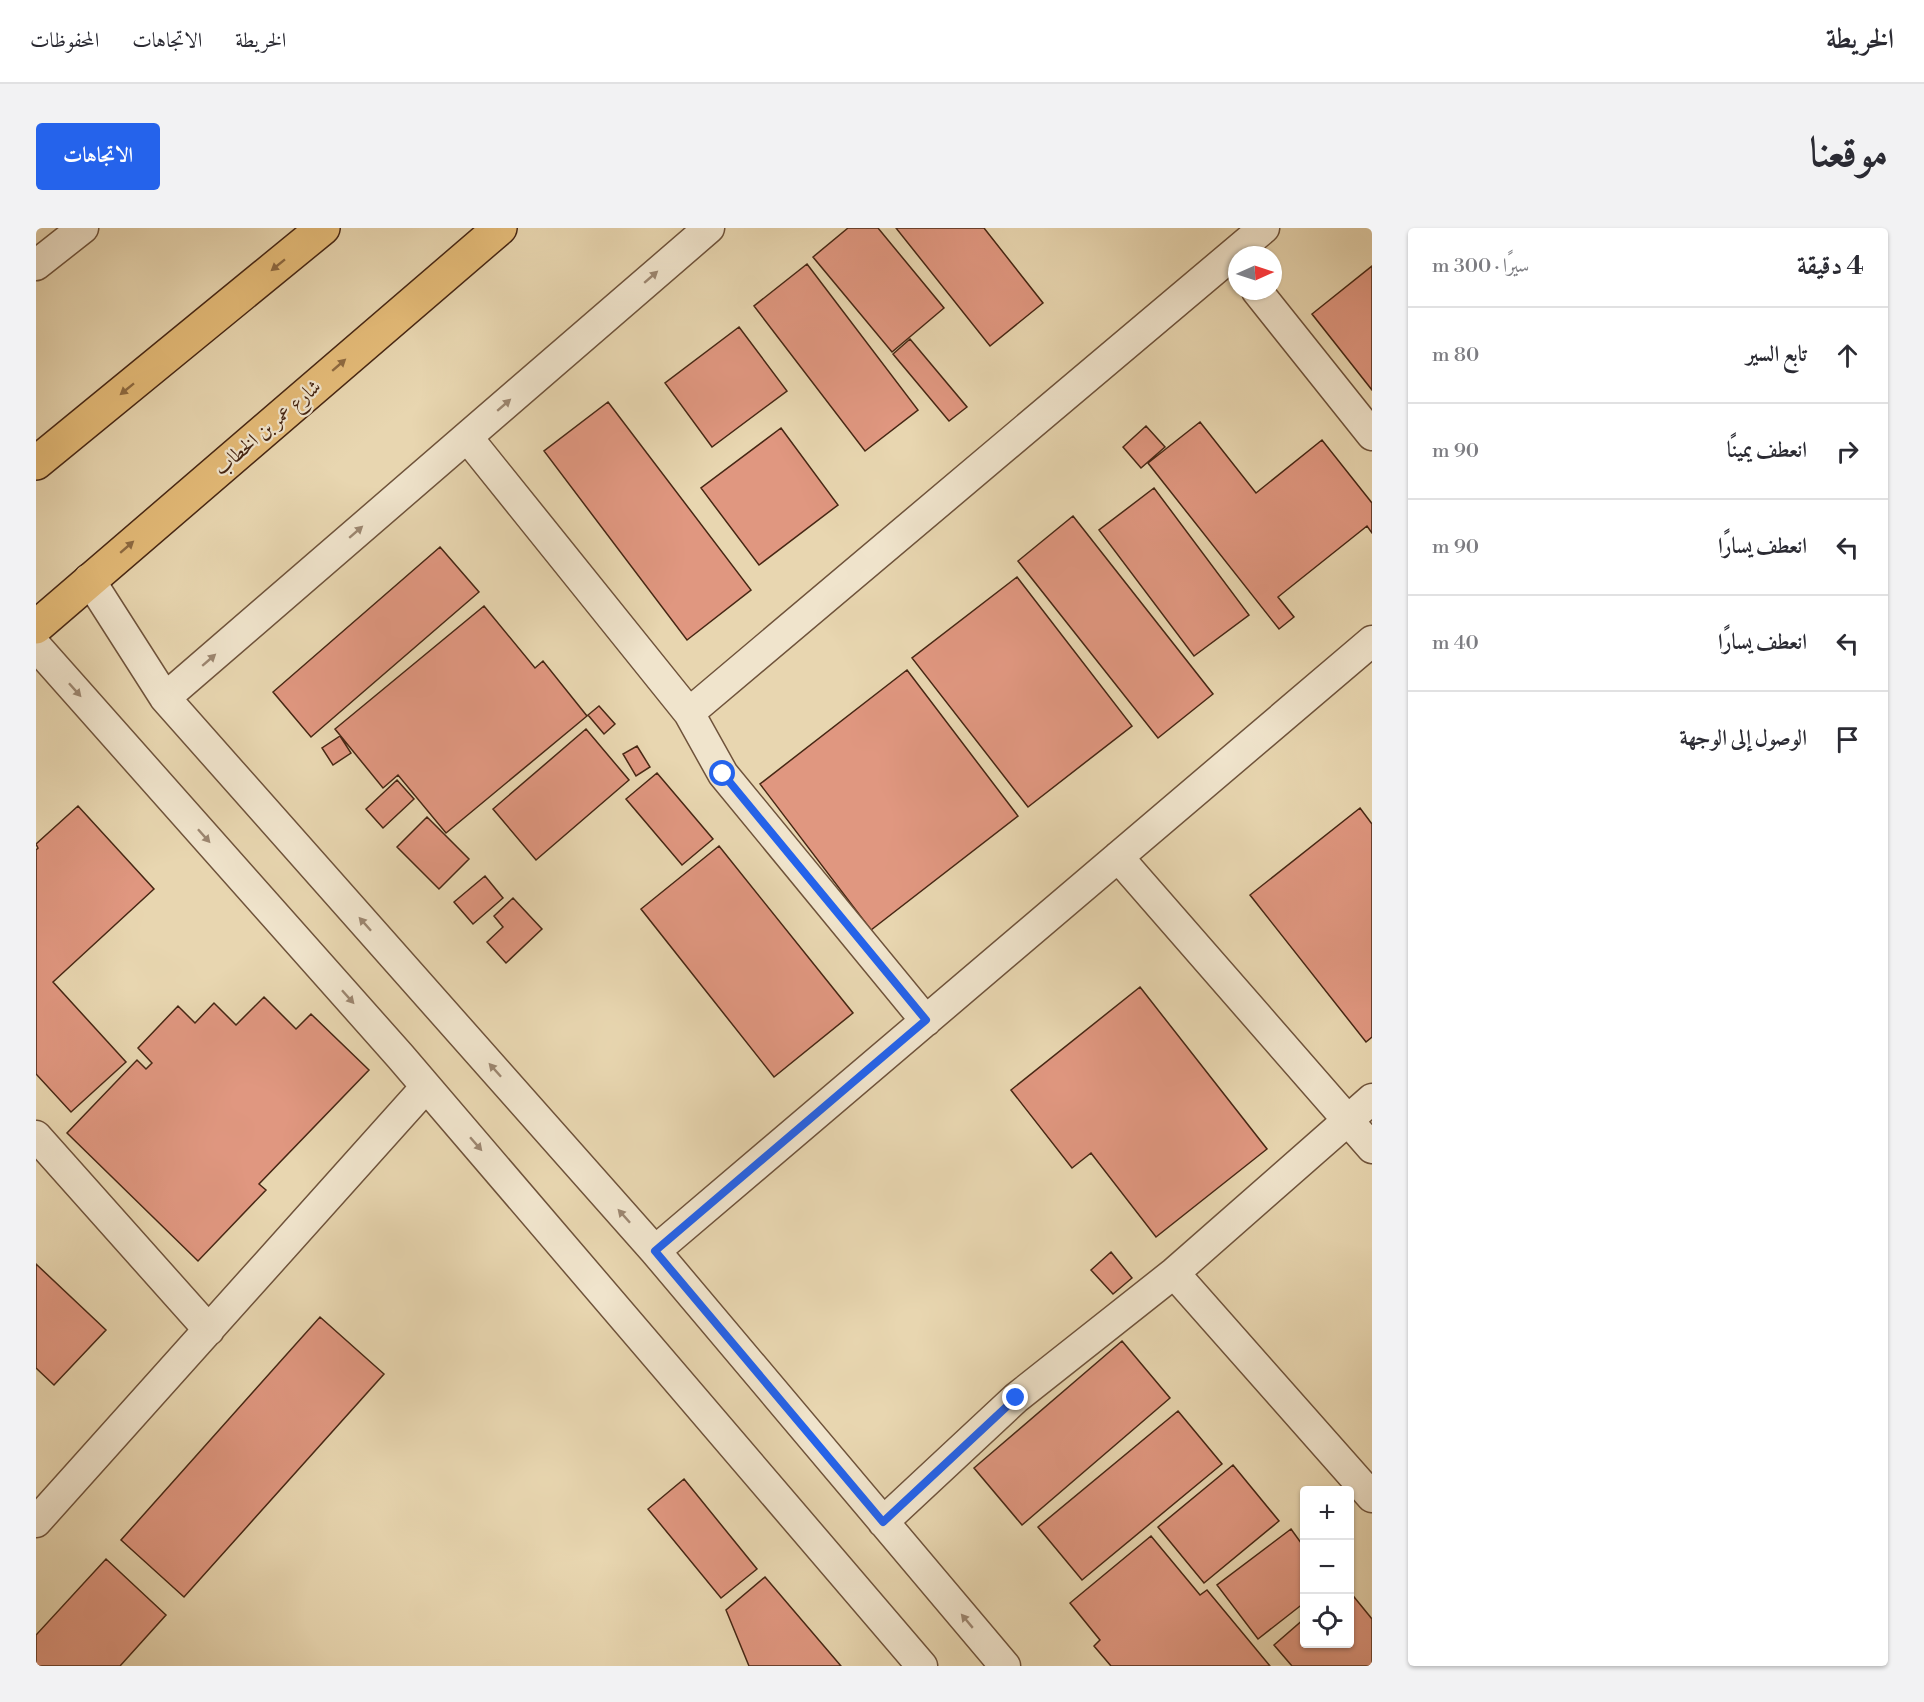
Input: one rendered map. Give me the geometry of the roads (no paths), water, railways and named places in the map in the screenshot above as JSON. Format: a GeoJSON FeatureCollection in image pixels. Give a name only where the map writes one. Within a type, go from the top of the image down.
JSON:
{"type":"FeatureCollection","features":[{"type":"Feature","properties":{"kind":"main road"},"geometry":{"type":"LineString","coordinates":[[36,463],[323,228]]}},
{"type":"Feature","properties":{"kind":"main road","name":"شارع عمر بن الخطاب"},"geometry":{"type":"LineString","coordinates":[[36,627],[89,579],[500,228]]}},
{"type":"Feature","properties":{"kind":"street"},"geometry":{"type":"LineString","coordinates":[[36,265],[83,228]]}},
{"type":"Feature","properties":{"kind":"street"},"geometry":{"type":"LineString","coordinates":[[165,698],[708,228]]}},
{"type":"Feature","properties":{"kind":"street"},"geometry":{"type":"LineString","coordinates":[[1248,246],[1264,228]]}},
{"type":"Feature","properties":{"kind":"street"},"geometry":{"type":"LineString","coordinates":[[689,713],[1228,267]]}},
{"type":"Feature","properties":{"kind":"street"},"geometry":{"type":"LineString","coordinates":[[1264,300],[1372,435]]}},
{"type":"Feature","properties":{"kind":"street"},"geometry":{"type":"LineString","coordinates":[[467,436],[689,713],[723,774],[926,1020]]}},
{"type":"Feature","properties":{"kind":"street"},"geometry":{"type":"LineString","coordinates":[[89,579],[165,698],[655,1251],[1005,1666]]}},
{"type":"Feature","properties":{"kind":"street"},"geometry":{"type":"LineString","coordinates":[[655,1251],[1372,641]]}},
{"type":"Feature","properties":{"kind":"street"},"geometry":{"type":"LineString","coordinates":[[36,646],[426,1087],[922,1666]]}},
{"type":"Feature","properties":{"kind":"street"},"geometry":{"type":"LineString","coordinates":[[1118,857],[1372,1148]]}},
{"type":"Feature","properties":{"kind":"street"},"geometry":{"type":"LineString","coordinates":[[36,1522],[426,1087]]}},
{"type":"Feature","properties":{"kind":"street"},"geometry":{"type":"LineString","coordinates":[[883,1522],[1016,1398],[1174,1273],[1372,1098]]}},
{"type":"Feature","properties":{"kind":"street"},"geometry":{"type":"LineString","coordinates":[[36,1136],[209,1330]]}},
{"type":"Feature","properties":{"kind":"street"},"geometry":{"type":"LineString","coordinates":[[1174,1273],[1372,1497]]}}]}
